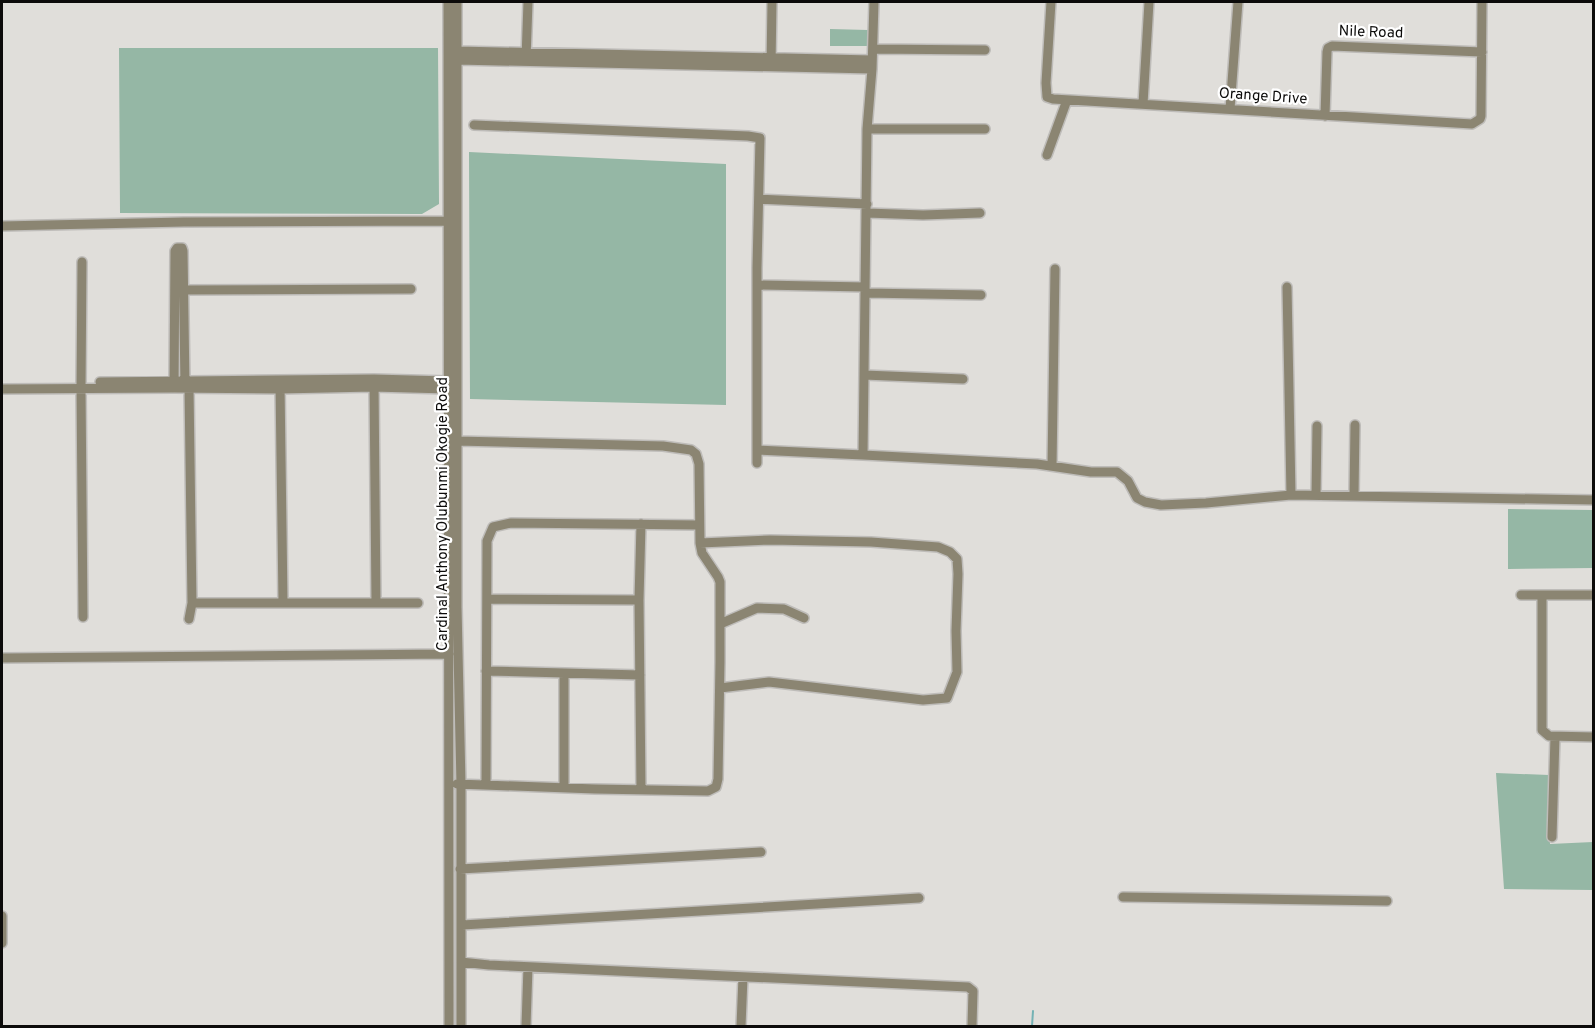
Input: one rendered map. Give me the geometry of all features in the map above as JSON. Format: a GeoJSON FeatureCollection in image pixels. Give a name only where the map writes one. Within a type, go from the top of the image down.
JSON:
{"type":"FeatureCollection","features":[{"type":"Feature","properties":{"kind":"street","name":"Cardinal Anthony Olubunmi Okogie Road"},"geometry":{"type":"LineString","coordinates":[[448,2],[448,222],[457,441],[462,1026]]}},
{"type":"Feature","properties":{"kind":"street","name":"Cardinal Anthony Olubunmi Okogie Road"},"geometry":{"type":"LineString","coordinates":[[449,1026],[448,385],[453,331],[458,2]]}},
{"type":"Feature","properties":{"kind":"street"},"geometry":{"type":"LineString","coordinates":[[526,58],[528,2]]}},
{"type":"Feature","properties":{"kind":"street"},"geometry":{"type":"LineString","coordinates":[[771,63],[772,2]]}},
{"type":"Feature","properties":{"kind":"street"},"geometry":{"type":"LineString","coordinates":[[863,455],[867,129],[874,2]]}},
{"type":"Feature","properties":{"kind":"street","name":"Orange Drive"},"geometry":{"type":"LineString","coordinates":[[1051,2],[1046,83],[1047,97],[1053,99],[1472,124],[1481,116],[1482,52]]}},
{"type":"Feature","properties":{"kind":"street"},"geometry":{"type":"LineString","coordinates":[[1143,104],[1149,2]]}},
{"type":"Feature","properties":{"kind":"street"},"geometry":{"type":"LineString","coordinates":[[1230,109],[1238,2]]}},
{"type":"Feature","properties":{"kind":"street"},"geometry":{"type":"LineString","coordinates":[[1482,2],[1482,52]]}},
{"type":"Feature","properties":{"kind":"street","name":"Nile Road"},"geometry":{"type":"LineString","coordinates":[[1325,116],[1327,52],[1332,46],[1482,52]]}},
{"type":"Feature","properties":{"kind":"street"},"geometry":{"type":"LineString","coordinates":[[873,49],[985,50]]}},
{"type":"Feature","properties":{"kind":"street"},"geometry":{"type":"LineString","coordinates":[[458,56],[872,65]]}},
{"type":"Feature","properties":{"kind":"street"},"geometry":{"type":"LineString","coordinates":[[1047,155],[1067,100]]}},
{"type":"Feature","properties":{"kind":"street"},"geometry":{"type":"LineString","coordinates":[[474,125],[737,135],[760,138],[757,285],[758,463]]}},
{"type":"Feature","properties":{"kind":"street"},"geometry":{"type":"LineString","coordinates":[[867,129],[985,129]]}},
{"type":"Feature","properties":{"kind":"street"},"geometry":{"type":"LineString","coordinates":[[759,200],[867,208],[924,215],[980,213]]}},
{"type":"Feature","properties":{"kind":"street"},"geometry":{"type":"LineString","coordinates":[[2,226],[206,222],[448,222]]}},
{"type":"Feature","properties":{"kind":"street"},"geometry":{"type":"LineString","coordinates":[[82,262],[83,617]]}},
{"type":"Feature","properties":{"kind":"street"},"geometry":{"type":"LineString","coordinates":[[1052,466],[1055,269]]}},
{"type":"Feature","properties":{"kind":"street"},"geometry":{"type":"LineString","coordinates":[[757,285],[981,295]]}},
{"type":"Feature","properties":{"kind":"street"},"geometry":{"type":"LineString","coordinates":[[1287,287],[1291,495]]}},
{"type":"Feature","properties":{"kind":"street"},"geometry":{"type":"LineString","coordinates":[[179,290],[411,289]]}},
{"type":"Feature","properties":{"kind":"street"},"geometry":{"type":"LineString","coordinates":[[174,384],[179,290]]}},
{"type":"Feature","properties":{"kind":"street"},"geometry":{"type":"LineString","coordinates":[[179,290],[186,386],[192,603],[189,619]]}},
{"type":"Feature","properties":{"kind":"street"},"geometry":{"type":"LineString","coordinates":[[864,375],[963,379]]}},
{"type":"Feature","properties":{"kind":"street"},"geometry":{"type":"LineString","coordinates":[[2,383],[174,384],[186,386],[374,383],[448,385]]}},
{"type":"Feature","properties":{"kind":"street"},"geometry":{"type":"LineString","coordinates":[[374,383],[376,602]]}},
{"type":"Feature","properties":{"kind":"street"},"geometry":{"type":"LineString","coordinates":[[2,389],[81,385]]}},
{"type":"Feature","properties":{"kind":"street"},"geometry":{"type":"LineString","coordinates":[[280,385],[283,602]]}},
{"type":"Feature","properties":{"kind":"street"},"geometry":{"type":"LineString","coordinates":[[1354,496],[1355,425]]}},
{"type":"Feature","properties":{"kind":"street"},"geometry":{"type":"LineString","coordinates":[[1316,495],[1317,426]]}},
{"type":"Feature","properties":{"kind":"street"},"geometry":{"type":"LineString","coordinates":[[448,783],[708,791],[716,787],[718,779],[720,582],[702,553],[700,543],[699,464],[696,454],[691,450],[663,446],[457,441]]}},
{"type":"Feature","properties":{"kind":"street"},"geometry":{"type":"LineString","coordinates":[[758,450],[1052,466],[1091,472],[1117,472],[1128,481],[1137,498],[1153,504],[1206,503],[1291,495],[1593,500]]}},
{"type":"Feature","properties":{"kind":"street"},"geometry":{"type":"LineString","coordinates":[[486,784],[487,541],[493,527],[511,523],[699,525]]}},
{"type":"Feature","properties":{"kind":"street"},"geometry":{"type":"LineString","coordinates":[[640,789],[641,524]]}},
{"type":"Feature","properties":{"kind":"street"},"geometry":{"type":"LineString","coordinates":[[700,543],[770,540],[871,542],[938,547],[950,552],[957,559],[957,672],[947,698],[923,700],[769,682],[720,688]]}},
{"type":"Feature","properties":{"kind":"street"},"geometry":{"type":"LineString","coordinates":[[1521,595],[1593,595]]}},
{"type":"Feature","properties":{"kind":"street"},"geometry":{"type":"LineString","coordinates":[[1542,595],[1542,730],[1549,736],[1556,737],[1593,737]]}},
{"type":"Feature","properties":{"kind":"street"},"geometry":{"type":"LineString","coordinates":[[487,599],[639,600]]}},
{"type":"Feature","properties":{"kind":"street"},"geometry":{"type":"LineString","coordinates":[[192,603],[418,603]]}},
{"type":"Feature","properties":{"kind":"street"},"geometry":{"type":"LineString","coordinates":[[720,624],[757,608],[784,609],[804,618]]}},
{"type":"Feature","properties":{"kind":"street"},"geometry":{"type":"LineString","coordinates":[[2,658],[448,654]]}},
{"type":"Feature","properties":{"kind":"street"},"geometry":{"type":"LineString","coordinates":[[486,671],[640,675]]}},
{"type":"Feature","properties":{"kind":"street"},"geometry":{"type":"LineString","coordinates":[[564,673],[564,787]]}},
{"type":"Feature","properties":{"kind":"street"},"geometry":{"type":"LineString","coordinates":[[1552,837],[1556,737]]}},
{"type":"Feature","properties":{"kind":"street"},"geometry":{"type":"LineString","coordinates":[[460,869],[761,852]]}},
{"type":"Feature","properties":{"kind":"street"},"geometry":{"type":"LineString","coordinates":[[1123,897],[1387,901]]}},
{"type":"Feature","properties":{"kind":"street"},"geometry":{"type":"LineString","coordinates":[[462,925],[918,898]]}},
{"type":"Feature","properties":{"kind":"street"},"geometry":{"type":"LineString","coordinates":[[2,916],[2,943]]}},
{"type":"Feature","properties":{"kind":"street"},"geometry":{"type":"LineString","coordinates":[[462,962],[968,987],[973,991],[972,1026]]}},
{"type":"Feature","properties":{"kind":"street"},"geometry":{"type":"LineString","coordinates":[[526,1026],[528,967]]}},
{"type":"Feature","properties":{"kind":"street"},"geometry":{"type":"LineString","coordinates":[[741,1026],[743,977]]}},
{"type":"Feature","properties":{"kind":"green space"},"geometry":{"type":"Polygon","coordinates":[[[830,29],[868,30],[867,46],[830,46],[830,29]]]}},
{"type":"Feature","properties":{"kind":"green space"},"geometry":{"type":"Polygon","coordinates":[[[119,48],[438,48],[439,204],[422,214],[120,213],[119,48]]]}},
{"type":"Feature","properties":{"kind":"green space"},"geometry":{"type":"Polygon","coordinates":[[[469,152],[726,164],[726,405],[470,399],[469,152]]]}},
{"type":"Feature","properties":{"kind":"green space"},"geometry":{"type":"Polygon","coordinates":[[[1508,509],[1593,510],[1593,568],[1508,569],[1508,509]]]}},
{"type":"Feature","properties":{"kind":"green space"},"geometry":{"type":"Polygon","coordinates":[[[1496,773],[1549,775],[1550,844],[1593,842],[1593,890],[1504,889],[1496,773]]]}},
{"type":"Feature","properties":{"kind":"waterway"},"geometry":{"type":"LineString","coordinates":[[1032,1026],[1033,1011]]}}]}
